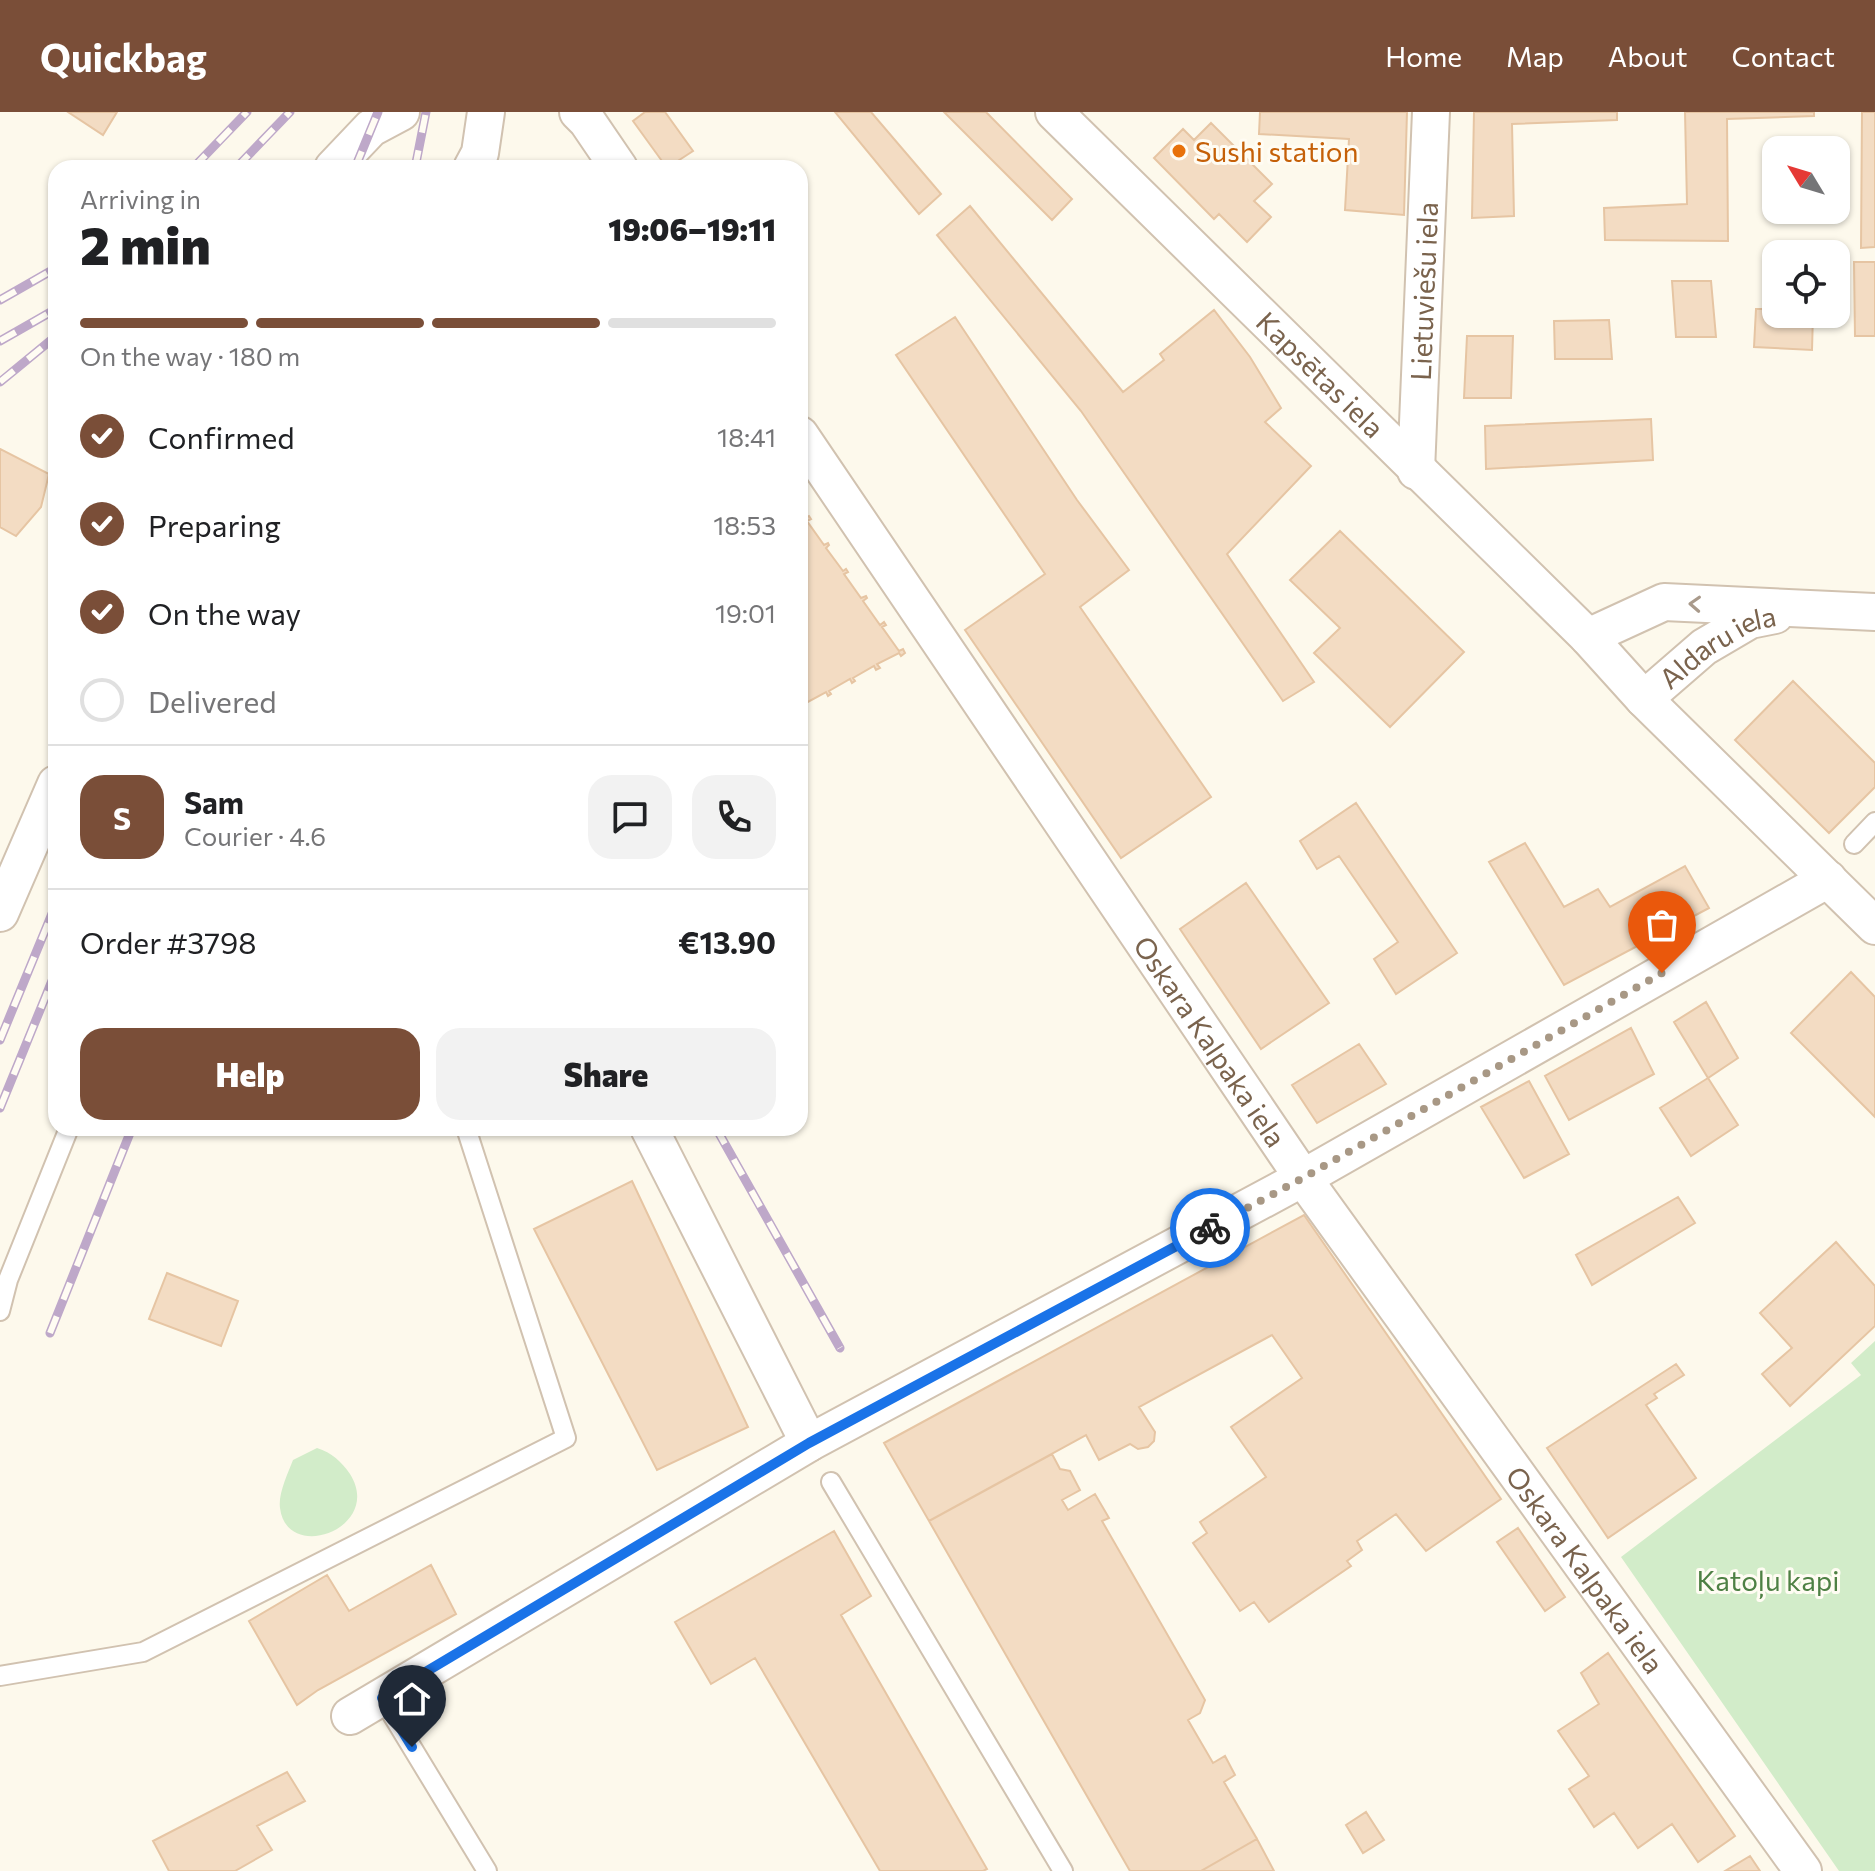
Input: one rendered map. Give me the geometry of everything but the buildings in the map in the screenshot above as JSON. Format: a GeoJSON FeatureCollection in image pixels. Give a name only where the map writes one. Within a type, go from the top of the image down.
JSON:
{"type":"FeatureCollection","features":[{"type":"Feature","properties":{"kind":"street"},"geometry":{"type":"LineString","coordinates":[[341,160],[371,128],[401,112]]}},
{"type":"Feature","properties":{"kind":"street"},"geometry":{"type":"LineString","coordinates":[[476,160],[486,112]]}},
{"type":"Feature","properties":{"kind":"street"},"geometry":{"type":"LineString","coordinates":[[578,112],[614,160]]}},
{"type":"Feature","properties":{"kind":"street","name":"Kapsētas iela"},"geometry":{"type":"LineString","coordinates":[[1054,112],[1588,637],[1644,699],[1875,926]]}},
{"type":"Feature","properties":{"kind":"street","name":"Lietuviešu iela"},"geometry":{"type":"LineString","coordinates":[[1416,471],[1431,112]]}},
{"type":"Feature","properties":{"kind":"street","name":"Oskara Kalpaka iela"},"geometry":{"type":"LineString","coordinates":[[808,447],[1303,1178],[1803,1871]]}},
{"type":"Feature","properties":{"kind":"street","name":"Aldaru iela"},"geometry":{"type":"LineString","coordinates":[[1588,637],[1664,602],[1875,612]]}},
{"type":"Feature","properties":{"kind":"street","name":"Aldaru iela"},"geometry":{"type":"LineString","coordinates":[[1644,699],[1704,647],[1750,620],[1801,609]]}},
{"type":"Feature","properties":{"kind":"street"},"geometry":{"type":"LineString","coordinates":[[0,913],[48,802]]}},
{"type":"Feature","properties":{"kind":"street"},"geometry":{"type":"LineString","coordinates":[[350,1716],[809,1443],[1303,1178],[1828,879]]}},
{"type":"Feature","properties":{"kind":"street"},"geometry":{"type":"LineString","coordinates":[[653,1136],[809,1443]]}},
{"type":"Feature","properties":{"kind":"lane"},"geometry":{"type":"LineString","coordinates":[[1854,844],[1875,822]]}},
{"type":"Feature","properties":{"kind":"lane"},"geometry":{"type":"LineString","coordinates":[[0,1311],[8,1280],[66,1136]]}},
{"type":"Feature","properties":{"kind":"lane"},"geometry":{"type":"LineString","coordinates":[[0,1676],[143,1652],[566,1438],[469,1136]]}},
{"type":"Feature","properties":{"kind":"lane"},"geometry":{"type":"LineString","coordinates":[[831,1482],[1063,1871]]}},
{"type":"Feature","properties":{"kind":"lane"},"geometry":{"type":"LineString","coordinates":[[382,1698],[487,1871]]}},
{"type":"Feature","properties":{"kind":"green space","name":"Katoļu kapi"},"geometry":{"type":"Polygon","coordinates":[[[1875,1341],[1875,1871],[1839,1871],[1621,1557],[1861,1375],[1851,1363],[1875,1341]]]}},
{"type":"Feature","properties":{"kind":"green space"},"geometry":{"type":"Polygon","coordinates":[[[317,1448],[343,1465],[357,1493],[354,1510],[345,1523],[330,1532],[314,1536],[299,1534],[286,1525],[280,1502],[293,1460],[317,1448]]]}},
{"type":"Feature","properties":{"kind":"railway"},"geometry":{"type":"LineString","coordinates":[[201,160],[247,112]]}},
{"type":"Feature","properties":{"kind":"railway"},"geometry":{"type":"LineString","coordinates":[[244,160],[290,112]]}},
{"type":"Feature","properties":{"kind":"railway"},"geometry":{"type":"LineString","coordinates":[[358,160],[378,112]]}},
{"type":"Feature","properties":{"kind":"railway"},"geometry":{"type":"LineString","coordinates":[[417,160],[426,112]]}},
{"type":"Feature","properties":{"kind":"railway"},"geometry":{"type":"LineString","coordinates":[[0,300],[48,273]]}},
{"type":"Feature","properties":{"kind":"railway"},"geometry":{"type":"LineString","coordinates":[[0,341],[48,314]]}},
{"type":"Feature","properties":{"kind":"railway"},"geometry":{"type":"LineString","coordinates":[[0,382],[48,343]]}},
{"type":"Feature","properties":{"kind":"railway"},"geometry":{"type":"LineString","coordinates":[[0,1040],[48,923]]}},
{"type":"Feature","properties":{"kind":"railway"},"geometry":{"type":"LineString","coordinates":[[0,1108],[48,991]]}},
{"type":"Feature","properties":{"kind":"railway"},"geometry":{"type":"LineString","coordinates":[[50,1333],[129,1136]]}},
{"type":"Feature","properties":{"kind":"railway"},"geometry":{"type":"LineString","coordinates":[[721,1136],[840,1348]]}},
{"type":"Feature","properties":{"kind":"way so far"},"geometry":{"type":"LineString","coordinates":[[1210,1228],[1662,973]]}},
{"type":"Feature","properties":{"kind":"place","name":"Sushi station"},"geometry":{"type":"Point","coordinates":[1179,151]}},
{"type":"Feature","properties":{"kind":"route"},"geometry":{"type":"LineString","coordinates":[[412,1747],[382,1698],[809,1443],[1210,1228]]}}]}
